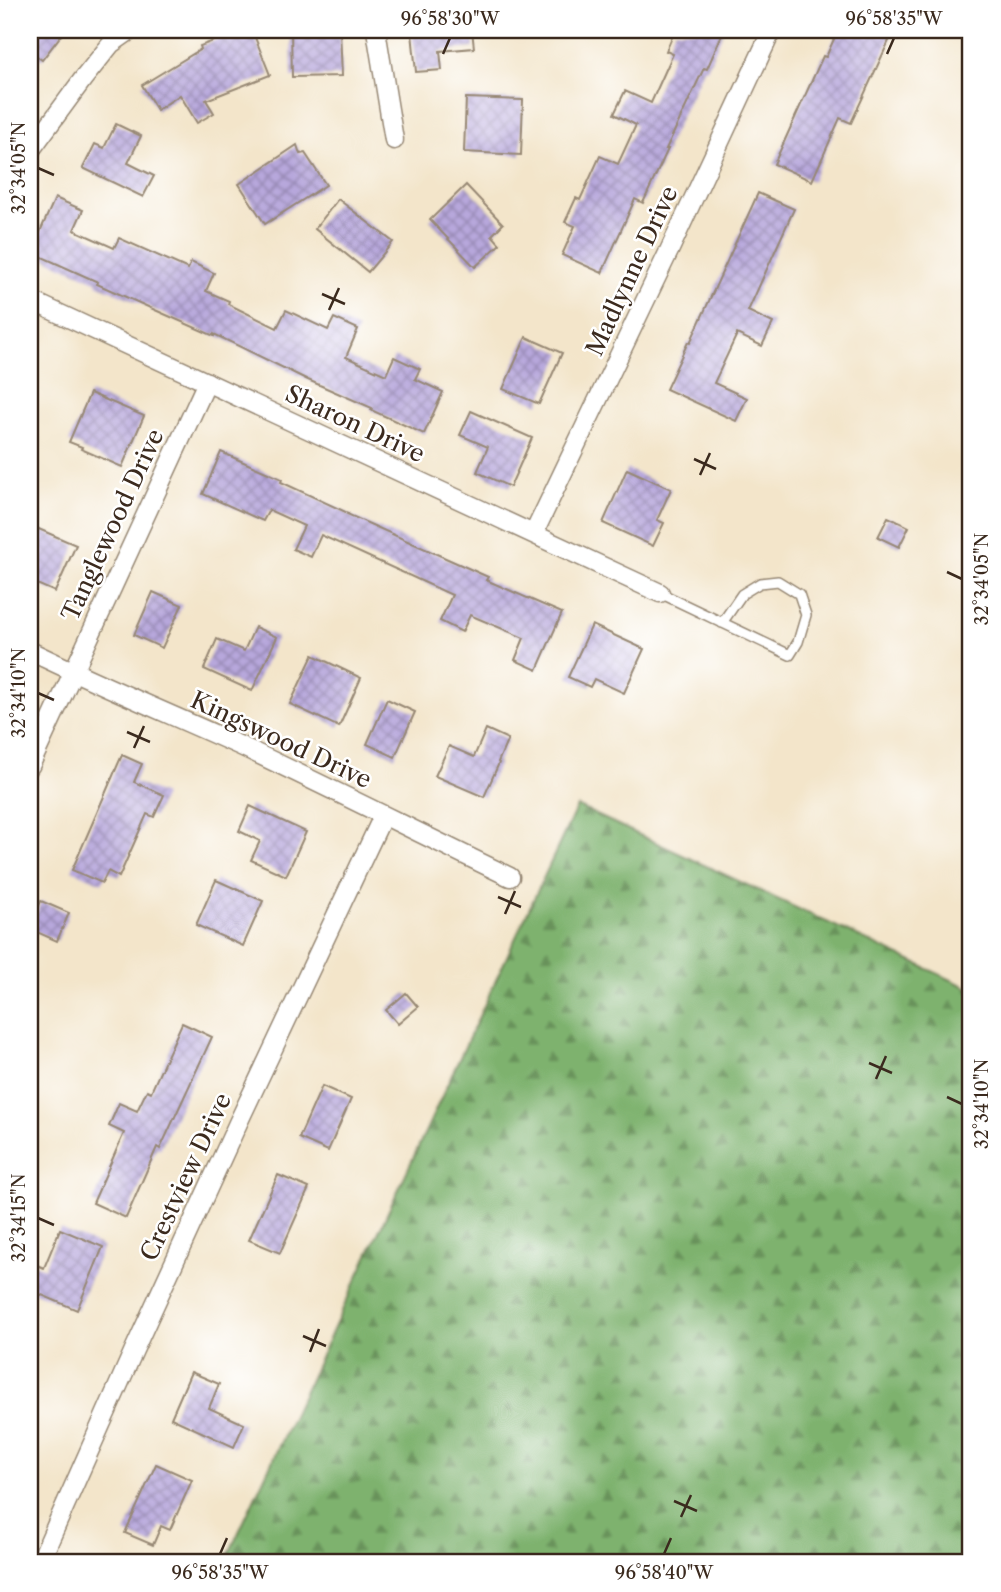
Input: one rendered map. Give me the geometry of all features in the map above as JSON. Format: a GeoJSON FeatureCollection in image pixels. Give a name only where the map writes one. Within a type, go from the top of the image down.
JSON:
{"type":"FeatureCollection","features":[{"type":"Feature","properties":{"kind":"street"},"geometry":{"type":"LineString","coordinates":[[30,151],[111,44],[131,30]]}},
{"type":"Feature","properties":{"kind":"street"},"geometry":{"type":"LineString","coordinates":[[376,30],[394,140]]}},
{"type":"Feature","properties":{"kind":"street","name":"Madlynne Drive"},"geometry":{"type":"LineString","coordinates":[[534,533],[772,30]]}},
{"type":"Feature","properties":{"kind":"street","name":"Sharon Drive"},"geometry":{"type":"LineString","coordinates":[[30,300],[660,593]]}},
{"type":"Feature","properties":{"kind":"street","name":"Tanglewood Drive"},"geometry":{"type":"LineString","coordinates":[[30,766],[206,383]]}},
{"type":"Feature","properties":{"kind":"street","name":"Kingswood Drive"},"geometry":{"type":"LineString","coordinates":[[30,651],[245,748],[510,877]]}},
{"type":"Feature","properties":{"kind":"street","name":"Crestview Drive"},"geometry":{"type":"LineString","coordinates":[[40,1562],[238,1123],[383,816]]}},
{"type":"Feature","properties":{"kind":"lane"},"geometry":{"type":"LineString","coordinates":[[660,593],[722,623],[790,655],[798,642],[806,615],[799,594],[778,582],[760,583],[742,594],[722,623]]}},
{"type":"Feature","properties":{"kind":"green space"},"geometry":{"type":"Polygon","coordinates":[[[577,806],[971,989],[971,1562],[225,1562],[577,806]]]}},
{"type":"Feature","properties":{"kind":"building"},"geometry":{"type":"Polygon","coordinates":[[[30,30],[65,30],[42,60],[30,51],[30,30]]]}},
{"type":"Feature","properties":{"kind":"building"},"geometry":{"type":"Polygon","coordinates":[[[243,30],[252,30],[270,75],[206,100],[214,113],[197,123],[180,95],[157,110],[142,85],[201,49],[200,46],[243,30]]]}},
{"type":"Feature","properties":{"kind":"building"},"geometry":{"type":"Polygon","coordinates":[[[291,30],[340,30],[342,76],[292,77],[291,30]]]}},
{"type":"Feature","properties":{"kind":"building"},"geometry":{"type":"Polygon","coordinates":[[[424,30],[472,30],[474,48],[440,51],[442,70],[416,72],[412,33],[425,32],[424,30]]]}},
{"type":"Feature","properties":{"kind":"building"},"geometry":{"type":"Polygon","coordinates":[[[675,30],[724,30],[643,203],[635,199],[602,273],[562,255],[575,226],[565,222],[576,198],[580,200],[600,156],[618,164],[636,125],[614,114],[625,91],[651,103],[673,54],[666,51],[675,30]]]}},
{"type":"Feature","properties":{"kind":"building"},"geometry":{"type":"Polygon","coordinates":[[[838,30],[894,30],[851,123],[840,118],[812,181],[774,164],[823,56],[826,57],[838,30]]]}},
{"type":"Feature","properties":{"kind":"building"},"geometry":{"type":"Polygon","coordinates":[[[466,98],[523,100],[521,155],[464,152],[466,98]]]}},
{"type":"Feature","properties":{"kind":"building"},"geometry":{"type":"Polygon","coordinates":[[[116,124],[141,136],[128,163],[154,176],[143,197],[83,168],[95,144],[104,148],[116,124]]]}},
{"type":"Feature","properties":{"kind":"building"},"geometry":{"type":"Polygon","coordinates":[[[297,145],[300,154],[305,153],[326,185],[265,224],[239,184],[297,145]]]}},
{"type":"Feature","properties":{"kind":"building"},"geometry":{"type":"Polygon","coordinates":[[[466,185],[503,224],[492,235],[500,244],[475,267],[430,220],[466,185]]]}},
{"type":"Feature","properties":{"kind":"building"},"geometry":{"type":"Polygon","coordinates":[[[758,193],[794,209],[748,311],[773,323],[762,346],[737,334],[714,383],[747,398],[736,421],[666,389],[688,342],[690,343],[758,193]]]}},
{"type":"Feature","properties":{"kind":"building"},"geometry":{"type":"Polygon","coordinates":[[[55,198],[83,210],[74,230],[114,248],[119,238],[188,269],[191,262],[214,273],[206,291],[277,328],[286,310],[328,330],[334,318],[358,329],[346,357],[386,375],[394,357],[420,369],[415,379],[443,392],[424,434],[214,334],[146,306],[31,252],[55,198]]]}},
{"type":"Feature","properties":{"kind":"building"},"geometry":{"type":"Polygon","coordinates":[[[338,199],[393,242],[368,272],[315,229],[338,199]]]}},
{"type":"Feature","properties":{"kind":"building"},"geometry":{"type":"Polygon","coordinates":[[[526,337],[562,353],[539,404],[503,389],[526,337]]]}},
{"type":"Feature","properties":{"kind":"building"},"geometry":{"type":"Polygon","coordinates":[[[90,393],[144,416],[122,467],[69,442],[90,393]]]}},
{"type":"Feature","properties":{"kind":"building"},"geometry":{"type":"Polygon","coordinates":[[[471,411],[532,438],[510,487],[477,472],[488,447],[460,435],[471,411]]]}},
{"type":"Feature","properties":{"kind":"building"},"geometry":{"type":"Polygon","coordinates":[[[221,452],[282,479],[281,482],[347,514],[488,577],[486,580],[562,613],[537,670],[515,660],[524,638],[470,615],[462,632],[440,621],[452,595],[321,535],[311,557],[293,549],[304,526],[269,510],[263,521],[203,494],[221,452]]]}},
{"type":"Feature","properties":{"kind":"building"},"geometry":{"type":"Polygon","coordinates":[[[627,469],[671,489],[657,520],[664,523],[653,546],[603,523],[627,469]]]}},
{"type":"Feature","properties":{"kind":"building"},"geometry":{"type":"Polygon","coordinates":[[[888,517],[909,527],[899,547],[878,537],[888,517]]]}},
{"type":"Feature","properties":{"kind":"building"},"geometry":{"type":"Polygon","coordinates":[[[34,527],[76,545],[55,592],[30,581],[30,537],[34,527]]]}},
{"type":"Feature","properties":{"kind":"building"},"geometry":{"type":"Polygon","coordinates":[[[153,592],[182,605],[162,648],[134,635],[153,592]]]}},
{"type":"Feature","properties":{"kind":"building"},"geometry":{"type":"Polygon","coordinates":[[[592,625],[644,649],[624,693],[594,679],[590,687],[568,677],[592,625]]]}},
{"type":"Feature","properties":{"kind":"building"},"geometry":{"type":"Polygon","coordinates":[[[255,627],[277,637],[252,691],[204,669],[217,639],[244,651],[255,627]]]}},
{"type":"Feature","properties":{"kind":"building"},"geometry":{"type":"Polygon","coordinates":[[[313,655],[361,678],[339,727],[290,704],[313,655]]]}},
{"type":"Feature","properties":{"kind":"building"},"geometry":{"type":"Polygon","coordinates":[[[387,699],[415,712],[395,757],[367,744],[387,699]]]}},
{"type":"Feature","properties":{"kind":"building"},"geometry":{"type":"Polygon","coordinates":[[[486,729],[508,739],[484,797],[435,776],[449,746],[474,757],[486,729]]]}},
{"type":"Feature","properties":{"kind":"building"},"geometry":{"type":"Polygon","coordinates":[[[122,755],[142,764],[134,782],[164,795],[154,817],[147,814],[119,877],[108,871],[102,883],[72,870],[122,755]]]}},
{"type":"Feature","properties":{"kind":"building"},"geometry":{"type":"Polygon","coordinates":[[[250,806],[306,832],[286,876],[251,860],[260,841],[239,831],[250,806]]]}},
{"type":"Feature","properties":{"kind":"building"},"geometry":{"type":"Polygon","coordinates":[[[216,880],[263,901],[243,946],[196,925],[216,880]]]}},
{"type":"Feature","properties":{"kind":"building"},"geometry":{"type":"Polygon","coordinates":[[[41,901],[69,913],[57,941],[30,929],[41,901]]]}},
{"type":"Feature","properties":{"kind":"building"},"geometry":{"type":"Polygon","coordinates":[[[406,993],[418,1007],[398,1024],[386,1010],[406,993]]]}},
{"type":"Feature","properties":{"kind":"building"},"geometry":{"type":"Polygon","coordinates":[[[182,1023],[212,1037],[160,1149],[157,1147],[126,1218],[93,1203],[124,1133],[109,1126],[119,1103],[137,1111],[147,1090],[151,1092],[182,1023]]]}},
{"type":"Feature","properties":{"kind":"building"},"geometry":{"type":"Polygon","coordinates":[[[322,1086],[351,1099],[328,1151],[299,1138],[322,1086]]]}},
{"type":"Feature","properties":{"kind":"building"},"geometry":{"type":"Polygon","coordinates":[[[278,1175],[309,1188],[280,1253],[249,1240],[278,1175]]]}},
{"type":"Feature","properties":{"kind":"building"},"geometry":{"type":"Polygon","coordinates":[[[60,1229],[103,1247],[77,1310],[30,1290],[30,1262],[44,1268],[60,1229]]]}},
{"type":"Feature","properties":{"kind":"building"},"geometry":{"type":"Polygon","coordinates":[[[191,1372],[219,1384],[209,1408],[244,1424],[234,1447],[171,1418],[191,1372]]]}},
{"type":"Feature","properties":{"kind":"building"},"geometry":{"type":"Polygon","coordinates":[[[156,1464],[192,1480],[170,1530],[161,1526],[153,1545],[125,1533],[156,1464]]]}}]}
